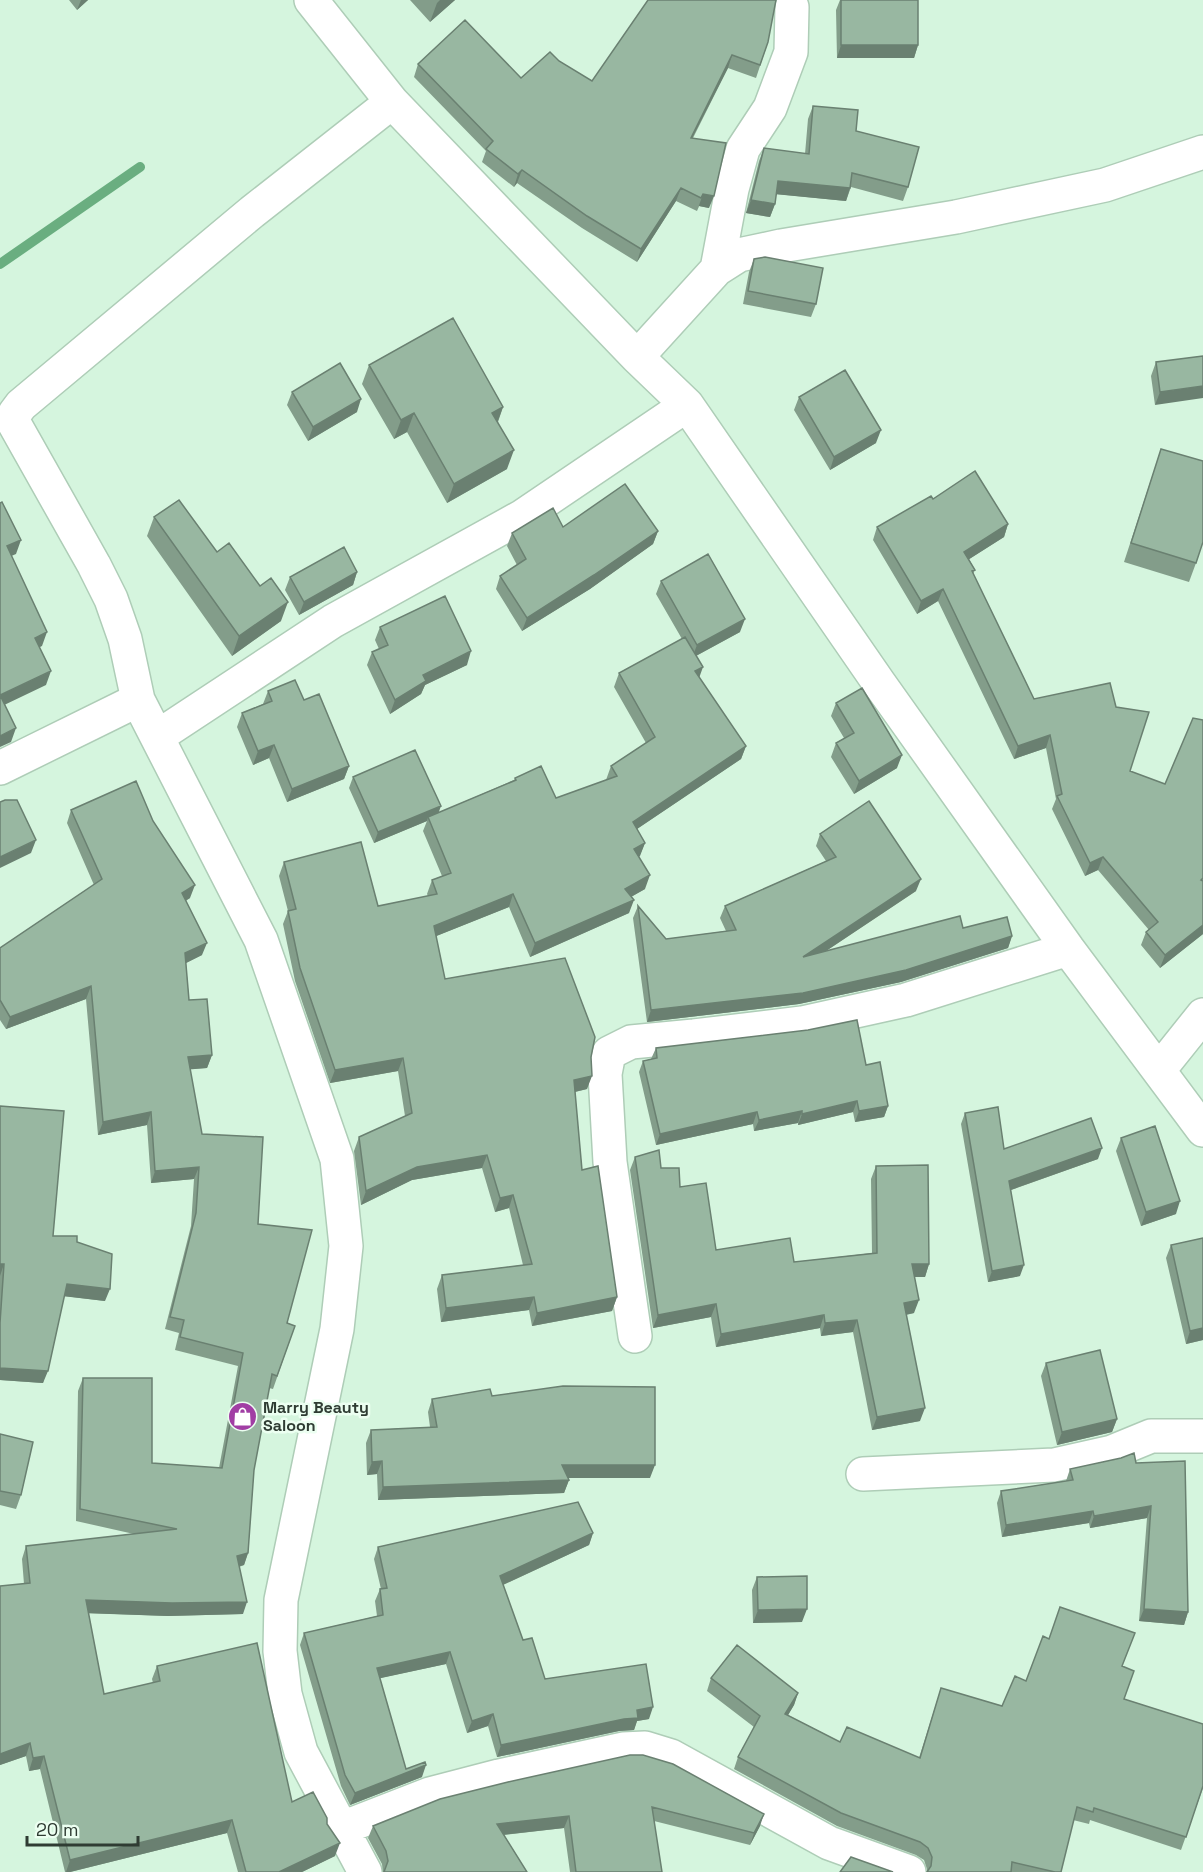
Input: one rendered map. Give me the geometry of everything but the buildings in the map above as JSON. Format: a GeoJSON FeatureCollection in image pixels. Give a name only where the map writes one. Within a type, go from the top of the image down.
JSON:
{"type":"FeatureCollection","features":[{"type":"Feature","properties":{"kind":"street"},"geometry":{"type":"LineString","coordinates":[[311,0],[392,102],[637,357],[687,405],[879,683],[1068,950],[1203,1130]]}},
{"type":"Feature","properties":{"kind":"street"},"geometry":{"type":"LineString","coordinates":[[717,269],[732,189],[743,149],[770,108],[791,52],[792,7]]}},
{"type":"Feature","properties":{"kind":"street"},"geometry":{"type":"LineString","coordinates":[[365,1872],[301,1752],[285,1694],[280,1651],[281,1600],[337,1329],[346,1246],[337,1159],[261,940],[138,700],[125,639],[111,599],[14,423],[8,402],[21,405],[252,212],[392,102]]}},
{"type":"Feature","properties":{"kind":"street"},"geometry":{"type":"LineString","coordinates":[[637,357],[717,269],[739,255],[956,217],[1094,187],[1203,152]]}},
{"type":"Feature","properties":{"kind":"street"},"geometry":{"type":"LineString","coordinates":[[157,737],[333,621],[523,516],[687,405]]}},
{"type":"Feature","properties":{"kind":"street"},"geometry":{"type":"LineString","coordinates":[[0,768],[138,700]]}},
{"type":"Feature","properties":{"kind":"street"},"geometry":{"type":"LineString","coordinates":[[634,1336],[610,1162],[604,1074],[609,1053],[631,1042],[802,1023],[894,1002],[1068,950]]}},
{"type":"Feature","properties":{"kind":"street"},"geometry":{"type":"LineString","coordinates":[[1159,1070],[1203,1015]]}},
{"type":"Feature","properties":{"kind":"street"},"geometry":{"type":"LineString","coordinates":[[863,1474],[1054,1465],[1112,1452],[1152,1436],[1203,1436]]}},
{"type":"Feature","properties":{"kind":"street"},"geometry":{"type":"LineString","coordinates":[[340,1828],[430,1794],[623,1749],[645,1748],[671,1756],[829,1843],[909,1872]]}},
{"type":"Feature","properties":{"kind":"waterway"},"geometry":{"type":"LineString","coordinates":[[0,264],[140,167]]}},
{"type":"Feature","properties":{"kind":"place","name":"Marry Beauty Saloon"},"geometry":{"type":"Point","coordinates":[242,1416]}}]}
